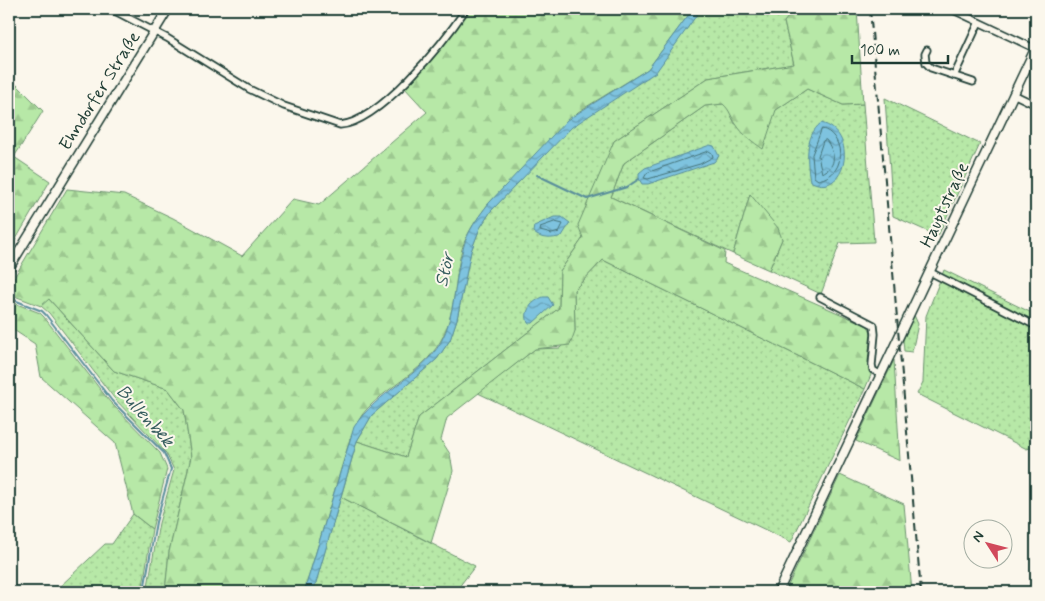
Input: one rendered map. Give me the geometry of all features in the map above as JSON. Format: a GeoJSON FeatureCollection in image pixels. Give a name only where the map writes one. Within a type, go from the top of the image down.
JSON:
{"type":"FeatureCollection","features":[{"type":"Feature","properties":{"kind":"street"},"geometry":{"type":"LineString","coordinates":[[111,9],[154,31],[249,89],[284,106],[340,125],[350,125],[383,103],[403,85],[426,61],[466,9]]}},
{"type":"Feature","properties":{"kind":"street","name":"Ehndorfer Straße"},"geometry":{"type":"LineString","coordinates":[[9,268],[168,9]]}},
{"type":"Feature","properties":{"kind":"street"},"geometry":{"type":"LineString","coordinates":[[952,9],[1036,48]]}},
{"type":"Feature","properties":{"kind":"street"},"geometry":{"type":"LineString","coordinates":[[954,76],[979,22]]}},
{"type":"Feature","properties":{"kind":"street","name":"Hauptstraße"},"geometry":{"type":"LineString","coordinates":[[778,592],[1036,48]]}},
{"type":"Feature","properties":{"kind":"street"},"geometry":{"type":"LineString","coordinates":[[927,50],[925,54],[926,63],[931,68],[973,82]]}},
{"type":"Feature","properties":{"kind":"street"},"geometry":{"type":"LineString","coordinates":[[1013,94],[1036,105]]}},
{"type":"Feature","properties":{"kind":"street"},"geometry":{"type":"LineString","coordinates":[[930,272],[1036,326]]}},
{"type":"Feature","properties":{"kind":"street"},"geometry":{"type":"LineString","coordinates":[[820,297],[874,325],[876,334],[872,365],[873,370],[881,375]]}},
{"type":"Feature","properties":{"kind":"green space"},"geometry":{"type":"Polygon","coordinates":[[[466,9],[693,9],[648,69],[578,112],[489,203],[477,219],[462,249],[452,309],[440,342],[423,363],[371,405],[360,418],[350,439],[304,592],[165,592],[169,552],[191,457],[184,410],[168,389],[114,371],[49,299],[41,306],[9,294],[9,286],[67,189],[124,195],[173,218],[242,256],[293,199],[319,205],[427,112],[403,86],[466,9]]]}},
{"type":"Feature","properties":{"kind":"green space"},"geometry":{"type":"Polygon","coordinates":[[[701,9],[795,9],[784,22],[794,64],[708,78],[614,141],[583,238],[560,271],[559,308],[419,417],[406,457],[357,441],[372,415],[437,359],[450,340],[457,319],[471,251],[480,228],[491,211],[568,130],[701,9]]]}},
{"type":"Feature","properties":{"kind":"green space"},"geometry":{"type":"Polygon","coordinates":[[[795,9],[857,9],[863,104],[843,105],[807,89],[776,110],[763,149],[742,132],[723,104],[705,106],[624,163],[611,197],[725,251],[724,263],[868,326],[871,332],[868,361],[871,375],[865,389],[603,260],[574,290],[575,331],[570,345],[535,349],[447,418],[441,440],[450,454],[453,471],[431,543],[341,497],[357,441],[406,457],[419,417],[559,308],[560,271],[583,238],[578,225],[614,141],[708,78],[794,64],[784,22],[795,9]]]}},
{"type":"Feature","properties":{"kind":"green space"},"geometry":{"type":"Polygon","coordinates":[[[9,77],[43,111],[14,157],[50,181],[9,251],[9,77]]]}},
{"type":"Feature","properties":{"kind":"green space"},"geometry":{"type":"Polygon","coordinates":[[[807,89],[843,105],[863,104],[874,242],[840,243],[821,294],[769,270],[782,239],[750,194],[733,254],[611,197],[624,163],[705,106],[723,104],[728,108],[735,124],[776,110],[807,89]]]}},
{"type":"Feature","properties":{"kind":"green space"},"geometry":{"type":"Polygon","coordinates":[[[885,98],[980,144],[938,236],[893,216],[885,98]]]}},
{"type":"Feature","properties":{"kind":"green space"},"geometry":{"type":"Polygon","coordinates":[[[750,194],[778,228],[782,239],[769,270],[733,254],[750,194]]]}},
{"type":"Feature","properties":{"kind":"green space"},"geometry":{"type":"Polygon","coordinates":[[[603,260],[865,389],[791,542],[478,393],[535,349],[560,348],[575,331],[574,290],[603,260]]]}},
{"type":"Feature","properties":{"kind":"green space"},"geometry":{"type":"Polygon","coordinates":[[[944,270],[1036,315],[1036,446],[1027,449],[917,394],[923,382],[926,316],[944,270]]]}},
{"type":"Feature","properties":{"kind":"green space"},"geometry":{"type":"Polygon","coordinates":[[[48,298],[114,371],[168,389],[184,410],[191,457],[169,552],[165,592],[149,592],[148,586],[159,523],[174,470],[166,453],[114,398],[49,313],[41,306],[48,298]]]}},
{"type":"Feature","properties":{"kind":"green space"},"geometry":{"type":"Polygon","coordinates":[[[9,301],[40,313],[44,317],[110,402],[160,453],[167,469],[152,529],[133,514],[115,443],[41,377],[35,344],[9,327],[9,301]]]}},
{"type":"Feature","properties":{"kind":"green space"},"geometry":{"type":"Polygon","coordinates":[[[914,315],[918,324],[912,352],[904,351],[903,340],[914,315]]]}},
{"type":"Feature","properties":{"kind":"green space"},"geometry":{"type":"Polygon","coordinates":[[[894,360],[900,461],[856,441],[894,360]]]}},
{"type":"Feature","properties":{"kind":"green space"},"geometry":{"type":"Polygon","coordinates":[[[840,475],[904,504],[912,592],[785,592],[840,475]]]}},
{"type":"Feature","properties":{"kind":"green space"},"geometry":{"type":"Polygon","coordinates":[[[341,497],[475,566],[455,592],[313,592],[341,497]]]}},
{"type":"Feature","properties":{"kind":"green space"},"geometry":{"type":"Polygon","coordinates":[[[133,514],[152,529],[143,586],[144,592],[54,592],[105,544],[112,544],[133,514]]]}},
{"type":"Feature","properties":{"kind":"water"},"geometry":{"type":"Polygon","coordinates":[[[693,9],[701,9],[656,72],[572,127],[491,211],[480,228],[471,251],[457,319],[450,340],[437,359],[372,415],[357,441],[313,592],[304,592],[354,427],[374,404],[422,365],[441,342],[450,320],[460,260],[465,243],[477,219],[489,203],[567,120],[648,69],[693,9]]]}},
{"type":"Feature","properties":{"kind":"water"},"geometry":{"type":"Polygon","coordinates":[[[821,123],[833,129],[841,139],[844,151],[844,163],[840,174],[832,182],[822,185],[810,181],[808,166],[809,142],[816,128],[821,123]]]}},
{"type":"Feature","properties":{"kind":"water"},"geometry":{"type":"Polygon","coordinates":[[[710,145],[714,146],[719,156],[714,162],[648,184],[642,184],[639,179],[639,173],[645,168],[710,145]]]}},
{"type":"Feature","properties":{"kind":"water"},"geometry":{"type":"Polygon","coordinates":[[[554,217],[562,217],[570,223],[562,236],[547,238],[536,235],[533,232],[534,226],[554,217]]]}},
{"type":"Feature","properties":{"kind":"water"},"geometry":{"type":"Polygon","coordinates":[[[543,297],[548,297],[553,305],[533,323],[528,323],[528,310],[536,301],[543,297]]]}},
{"type":"Feature","properties":{"kind":"waterway"},"geometry":{"type":"LineString","coordinates":[[537,175],[587,199],[627,187],[639,179]]}},
{"type":"Feature","properties":{"kind":"waterway","name":"Bullenbek"},"geometry":{"type":"LineString","coordinates":[[9,298],[42,311],[112,401],[164,453],[171,469],[156,522],[145,585],[147,592]]}},
{"type":"Feature","properties":{"kind":"railway"},"geometry":{"type":"LineString","coordinates":[[870,9],[921,592]]}},
{"type":"Feature","properties":{"kind":"water label","name":"Stör"},"geometry":{"type":"Point","coordinates":[445,270]}}]}
